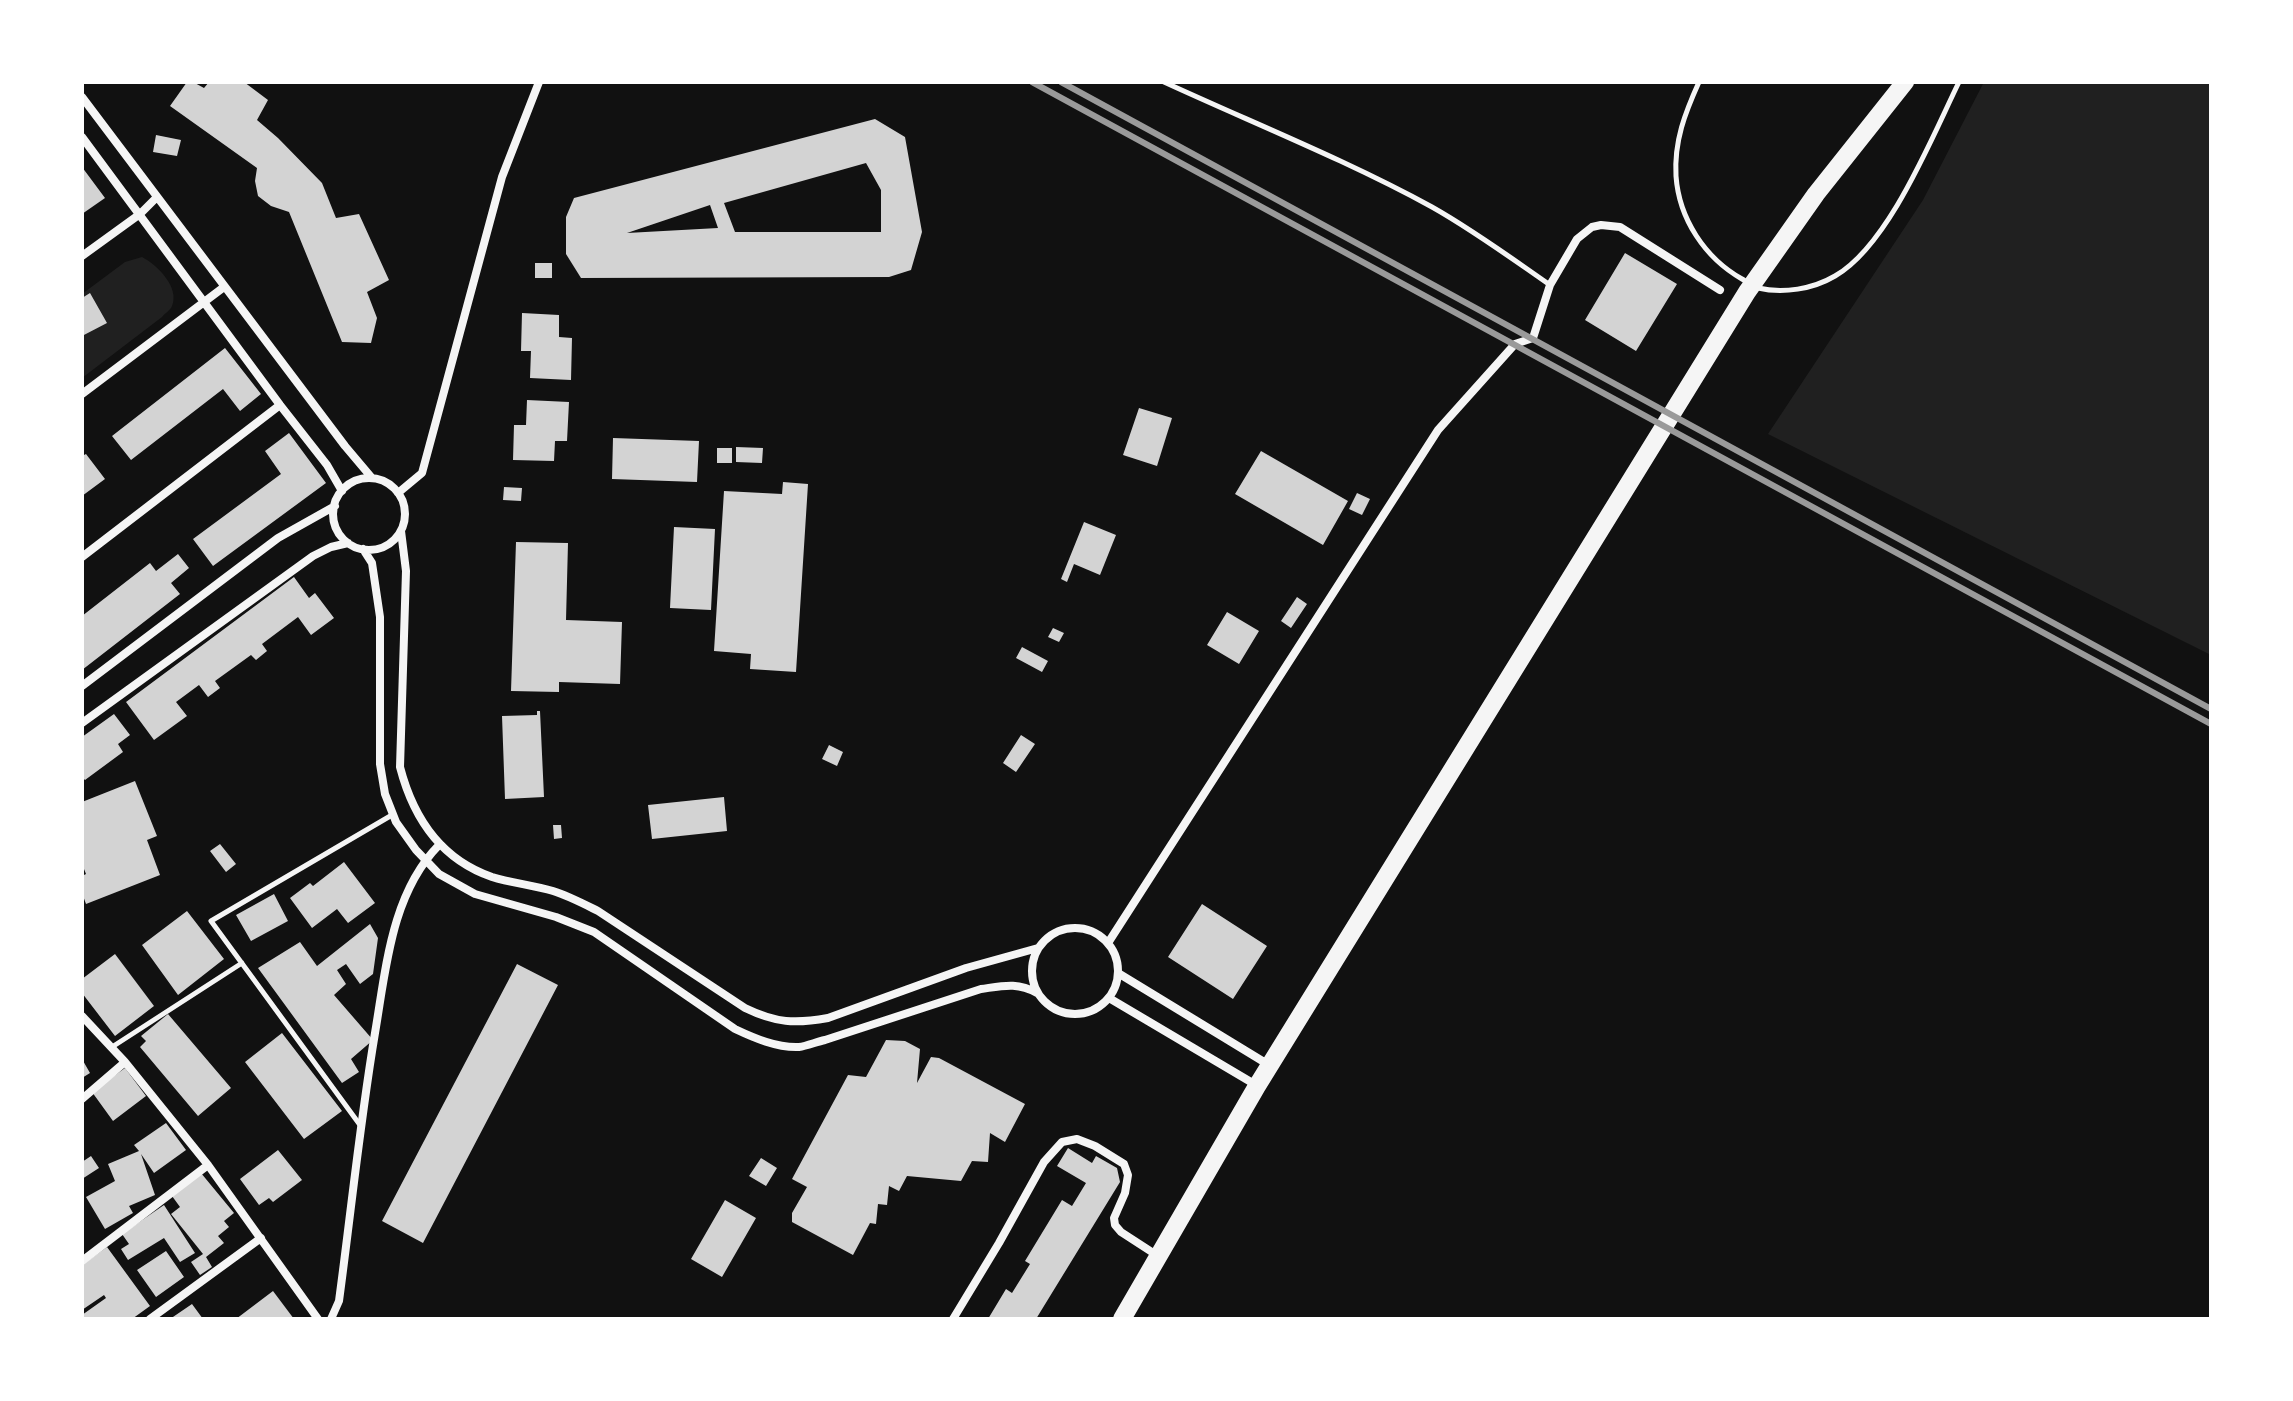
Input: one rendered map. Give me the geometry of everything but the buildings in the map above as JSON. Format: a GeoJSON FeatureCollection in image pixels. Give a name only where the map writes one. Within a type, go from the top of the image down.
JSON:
{"type":"FeatureCollection","features":[{"type":"Feature","properties":{"kind":"main road"},"geometry":{"type":"LineString","coordinates":[[1122,1319],[1257,1086],[1740,304],[1849,150],[1905,82]]}},
{"type":"Feature","properties":{"kind":"street"},"geometry":{"type":"LineString","coordinates":[[398,493],[422,473],[502,177],[539,82]]}},
{"type":"Feature","properties":{"kind":"street"},"geometry":{"type":"LineString","coordinates":[[82,97],[345,446],[372,478],[391,485],[398,493],[405,512],[401,531],[385,546],[363,549],[348,543],[336,526],[335,506],[342,491],[351,484],[372,478]]}},
{"type":"Feature","properties":{"kind":"street"},"geometry":{"type":"LineString","coordinates":[[82,137],[327,465],[342,491]]}},
{"type":"Feature","properties":{"kind":"street"},"geometry":{"type":"LineString","coordinates":[[82,256],[140,214],[157,197]]}},
{"type":"Feature","properties":{"kind":"street"},"geometry":{"type":"LineString","coordinates":[[1108,943],[1438,430],[1515,344],[1533,338],[1550,285],[1577,239],[1592,227],[1620,227],[1720,290]]}},
{"type":"Feature","properties":{"kind":"street"},"geometry":{"type":"LineString","coordinates":[[82,394],[224,287]]}},
{"type":"Feature","properties":{"kind":"street"},"geometry":{"type":"LineString","coordinates":[[82,557],[280,405]]}},
{"type":"Feature","properties":{"kind":"street"},"geometry":{"type":"LineString","coordinates":[[82,686],[278,538],[335,506]]}},
{"type":"Feature","properties":{"kind":"street"},"geometry":{"type":"LineString","coordinates":[[401,531],[406,571],[400,767],[418,816],[439,845],[467,866],[492,877],[556,892],[598,911],[745,1008],[767,1019],[807,1022],[828,1018],[966,968],[1038,948]]}},
{"type":"Feature","properties":{"kind":"street"},"geometry":{"type":"LineString","coordinates":[[82,723],[313,556],[348,543]]}},
{"type":"Feature","properties":{"kind":"street"},"geometry":{"type":"LineString","coordinates":[[363,549],[372,563],[380,617],[380,764],[385,794],[403,831],[439,874],[475,894],[556,917],[594,932],[735,1029],[757,1040],[777,1044],[798,1047],[981,989],[1001,986],[1025,986],[1058,1011],[1086,1013],[1109,998],[1115,986],[1118,973],[1114,952],[1097,934],[1085,929],[1058,931],[1038,948],[1031,970],[1037,993]]}},
{"type":"Feature","properties":{"kind":"street"},"geometry":{"type":"LineString","coordinates":[[331,1319],[339,1301],[360,1125],[391,941],[405,896],[425,859],[439,845]]}},
{"type":"Feature","properties":{"kind":"street"},"geometry":{"type":"LineString","coordinates":[[1118,973],[1270,1066]]}},
{"type":"Feature","properties":{"kind":"street"},"geometry":{"type":"LineString","coordinates":[[1109,998],[1257,1086]]}},
{"type":"Feature","properties":{"kind":"street"},"geometry":{"type":"LineString","coordinates":[[82,1016],[125,1062],[208,1165],[318,1319]]}},
{"type":"Feature","properties":{"kind":"street"},"geometry":{"type":"LineString","coordinates":[[82,1099],[125,1062]]}},
{"type":"Feature","properties":{"kind":"street"},"geometry":{"type":"LineString","coordinates":[[953,1319],[1044,1162],[1062,1142],[1077,1139],[1124,1164],[1128,1175],[1125,1193],[1114,1218],[1115,1225],[1159,1256]]}},
{"type":"Feature","properties":{"kind":"street"},"geometry":{"type":"LineString","coordinates":[[82,1261],[208,1165]]}},
{"type":"Feature","properties":{"kind":"street"},"geometry":{"type":"LineString","coordinates":[[150,1319],[261,1238]]}},
{"type":"Feature","properties":{"kind":"lane"},"geometry":{"type":"LineString","coordinates":[[1164,82],[1431,207],[1473,231],[1550,285]]}},
{"type":"Feature","properties":{"kind":"lane"},"geometry":{"type":"LineString","coordinates":[[1699,82],[1677,143],[1676,178],[1684,213],[1700,244],[1725,270],[1756,287],[1783,291],[1810,287],[1835,276],[1856,260],[1914,176],[1959,82]]}},
{"type":"Feature","properties":{"kind":"lane"},"geometry":{"type":"LineString","coordinates":[[360,1125],[211,921],[393,814]]}},
{"type":"Feature","properties":{"kind":"lane"},"geometry":{"type":"LineString","coordinates":[[110,1048],[242,963]]}},
{"type":"Feature","properties":{"kind":"shaded area"},"geometry":{"type":"Polygon","coordinates":[[[1984,82],[2211,82],[2211,655],[1768,434],[1923,200],[1984,82]]]}},
{"type":"Feature","properties":{"kind":"shaded area"},"geometry":{"type":"Polygon","coordinates":[[[142,257],[154,265],[170,284],[174,299],[172,306],[82,378],[82,294],[125,262],[142,257]]]}},
{"type":"Feature","properties":{"kind":"railway"},"geometry":{"type":"LineString","coordinates":[[1032,82],[2211,724]]}},
{"type":"Feature","properties":{"kind":"railway"},"geometry":{"type":"LineString","coordinates":[[1061,82],[2211,709]]}}]}
